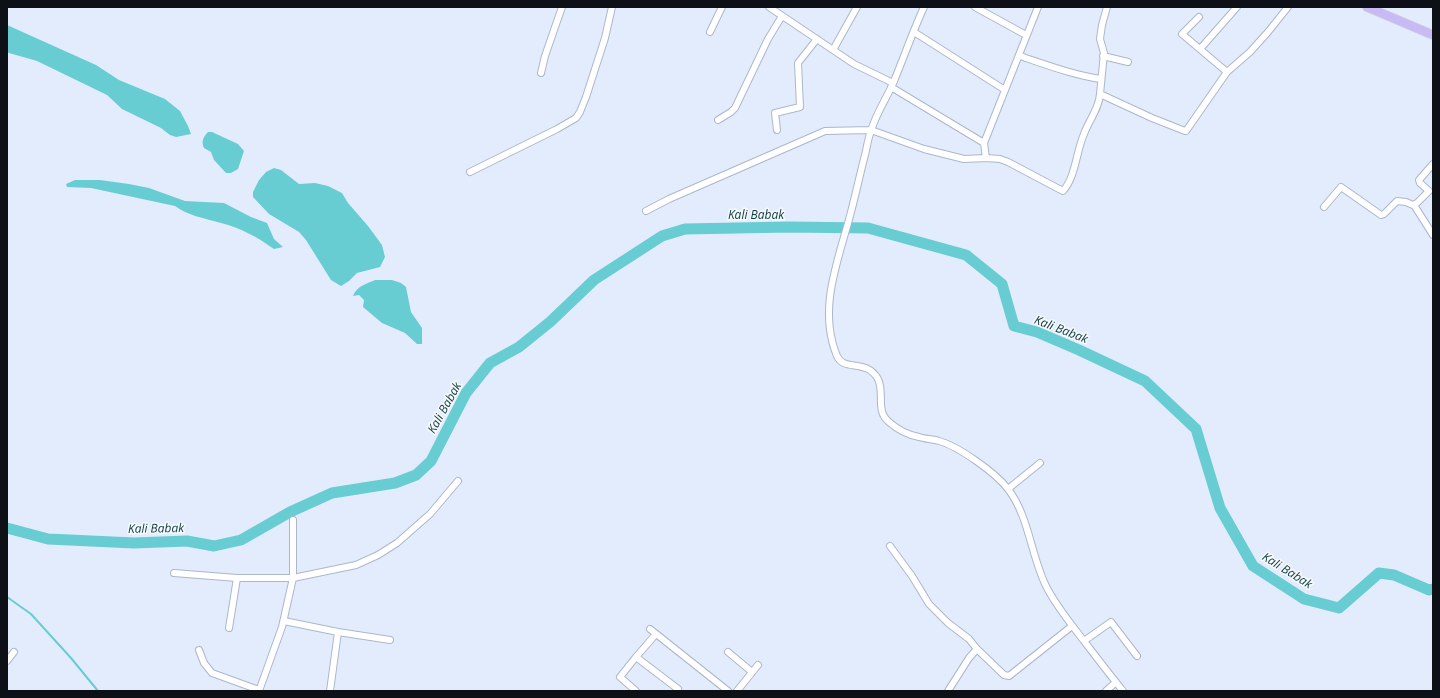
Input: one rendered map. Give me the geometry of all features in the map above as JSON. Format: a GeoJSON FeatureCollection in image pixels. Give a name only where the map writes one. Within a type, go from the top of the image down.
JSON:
{"type":"FeatureCollection","features":[{"type":"Feature","properties":{"kind":"main road"},"geometry":{"type":"LineString","coordinates":[[1368,7],[1433,35]]}},
{"type":"Feature","properties":{"kind":"street"},"geometry":{"type":"LineString","coordinates":[[541,73],[545,56],[562,7]]}},
{"type":"Feature","properties":{"kind":"street"},"geometry":{"type":"LineString","coordinates":[[470,172],[576,118],[586,97],[605,38],[612,7]]}},
{"type":"Feature","properties":{"kind":"street"},"geometry":{"type":"LineString","coordinates":[[710,32],[722,7]]}},
{"type":"Feature","properties":{"kind":"street"},"geometry":{"type":"LineString","coordinates":[[769,7],[854,64],[892,85],[984,143]]}},
{"type":"Feature","properties":{"kind":"street"},"geometry":{"type":"LineString","coordinates":[[833,50],[857,7]]}},
{"type":"Feature","properties":{"kind":"street"},"geometry":{"type":"LineString","coordinates":[[924,7],[892,85],[871,130],[842,248],[832,275],[829,308],[830,332],[838,359],[845,364],[866,367],[875,375],[880,385],[882,416],[912,436],[939,441],[959,449],[976,461],[1008,489],[1021,515],[1046,585],[1072,626],[1123,691]]}},
{"type":"Feature","properties":{"kind":"street"},"geometry":{"type":"LineString","coordinates":[[975,7],[1026,35]]}},
{"type":"Feature","properties":{"kind":"street"},"geometry":{"type":"LineString","coordinates":[[986,158],[984,143],[1020,56],[1026,35],[1038,7]]}},
{"type":"Feature","properties":{"kind":"street"},"geometry":{"type":"LineString","coordinates":[[646,212],[669,199],[825,131],[871,130],[924,149],[964,159],[1000,159],[1063,191],[1072,172],[1084,134],[1097,110],[1100,101],[1103,56],[1100,39],[1107,7]]}},
{"type":"Feature","properties":{"kind":"street"},"geometry":{"type":"LineString","coordinates":[[1200,49],[1237,7]]}},
{"type":"Feature","properties":{"kind":"street"},"geometry":{"type":"LineString","coordinates":[[1100,94],[1152,118],[1185,131],[1227,72],[1259,42],[1288,7]]}},
{"type":"Feature","properties":{"kind":"street"},"geometry":{"type":"LineString","coordinates":[[718,120],[732,112],[735,108],[768,38],[782,16]]}},
{"type":"Feature","properties":{"kind":"street"},"geometry":{"type":"LineString","coordinates":[[1199,17],[1182,34],[1227,72]]}},
{"type":"Feature","properties":{"kind":"street"},"geometry":{"type":"LineString","coordinates":[[914,32],[1005,90]]}},
{"type":"Feature","properties":{"kind":"street"},"geometry":{"type":"LineString","coordinates":[[776,130],[774,113],[800,106],[798,63],[817,39]]}},
{"type":"Feature","properties":{"kind":"street"},"geometry":{"type":"LineString","coordinates":[[1020,56],[1082,76],[1101,79]]}},
{"type":"Feature","properties":{"kind":"street"},"geometry":{"type":"LineString","coordinates":[[1103,56],[1128,62]]}},
{"type":"Feature","properties":{"kind":"street"},"geometry":{"type":"LineString","coordinates":[[1324,207],[1341,187],[1381,215],[1384,214],[1397,200],[1414,204],[1417,203],[1431,193],[1418,181],[1433,164]]}},
{"type":"Feature","properties":{"kind":"street"},"geometry":{"type":"LineString","coordinates":[[1414,204],[1433,235]]}},
{"type":"Feature","properties":{"kind":"street"},"geometry":{"type":"LineString","coordinates":[[1008,489],[1040,463]]}},
{"type":"Feature","properties":{"kind":"street"},"geometry":{"type":"LineString","coordinates":[[174,573],[237,578],[293,578],[356,565],[390,548],[430,514],[458,482]]}},
{"type":"Feature","properties":{"kind":"street"},"geometry":{"type":"LineString","coordinates":[[199,650],[204,663],[212,672],[259,691],[284,621],[293,578],[293,520]]}},
{"type":"Feature","properties":{"kind":"street"},"geometry":{"type":"LineString","coordinates":[[890,546],[930,604],[945,620],[969,639],[977,649],[1004,675],[1008,676],[1072,626]]}},
{"type":"Feature","properties":{"kind":"street"},"geometry":{"type":"LineString","coordinates":[[229,628],[237,578]]}},
{"type":"Feature","properties":{"kind":"street"},"geometry":{"type":"LineString","coordinates":[[284,621],[338,632],[390,640]]}},
{"type":"Feature","properties":{"kind":"street"},"geometry":{"type":"LineString","coordinates":[[1084,641],[1111,622],[1137,656]]}},
{"type":"Feature","properties":{"kind":"street"},"geometry":{"type":"LineString","coordinates":[[650,629],[728,691]]}},
{"type":"Feature","properties":{"kind":"street"},"geometry":{"type":"LineString","coordinates":[[330,691],[338,632]]}},
{"type":"Feature","properties":{"kind":"street"},"geometry":{"type":"LineString","coordinates":[[636,691],[620,677],[656,634]]}},
{"type":"Feature","properties":{"kind":"street"},"geometry":{"type":"LineString","coordinates":[[948,691],[969,658],[977,649]]}},
{"type":"Feature","properties":{"kind":"street"},"geometry":{"type":"LineString","coordinates":[[7,661],[14,652]]}},
{"type":"Feature","properties":{"kind":"street"},"geometry":{"type":"LineString","coordinates":[[728,652],[752,672]]}},
{"type":"Feature","properties":{"kind":"street"},"geometry":{"type":"LineString","coordinates":[[636,657],[678,689]]}},
{"type":"Feature","properties":{"kind":"street"},"geometry":{"type":"LineString","coordinates":[[738,691],[758,665]]}},
{"type":"Feature","properties":{"kind":"street"},"geometry":{"type":"LineString","coordinates":[[1106,691],[1116,682]]}},
{"type":"Feature","properties":{"kind":"water"},"geometry":{"type":"Polygon","coordinates":[[[7,25],[96,65],[119,80],[165,99],[180,111],[191,134],[176,137],[170,135],[161,128],[122,109],[107,95],[37,61],[7,52],[7,25]]]}},
{"type":"Feature","properties":{"kind":"water"},"geometry":{"type":"Polygon","coordinates":[[[208,132],[212,132],[238,144],[244,151],[238,169],[231,173],[226,173],[214,160],[211,152],[204,148],[203,140],[208,132]]]}},
{"type":"Feature","properties":{"kind":"water"},"geometry":{"type":"Polygon","coordinates":[[[274,168],[281,170],[299,184],[315,183],[328,186],[342,193],[348,203],[382,245],[385,257],[380,267],[357,273],[341,286],[331,280],[306,240],[299,232],[269,214],[253,197],[253,192],[259,180],[266,172],[274,168]]]}},
{"type":"Feature","properties":{"kind":"water"},"geometry":{"type":"Polygon","coordinates":[[[75,180],[100,180],[129,184],[149,188],[185,201],[224,203],[251,217],[267,223],[274,239],[283,247],[274,249],[242,230],[191,214],[175,206],[91,188],[67,187],[66,184],[75,180]]]}},
{"type":"Feature","properties":{"kind":"water"},"geometry":{"type":"Polygon","coordinates":[[[375,280],[392,280],[401,283],[406,287],[411,312],[422,328],[422,344],[417,344],[405,333],[382,323],[363,307],[364,300],[359,295],[353,296],[359,288],[375,280]]]}},
{"type":"Feature","properties":{"kind":"waterway","name":"Kali Babak"},"geometry":{"type":"LineString","coordinates":[[7,528],[48,539],[134,543],[187,541],[214,546],[241,540],[290,512],[332,493],[395,483],[416,475],[431,461],[466,393],[490,363],[519,347],[550,322],[594,280],[662,236],[685,229],[789,227],[868,228],[966,255],[1002,284],[1014,326],[1037,332],[1145,381],[1196,429],[1220,508],[1253,566],[1304,599],[1339,608],[1379,573],[1394,575],[1429,590],[1433,589]]}},
{"type":"Feature","properties":{"kind":"waterway"},"geometry":{"type":"LineString","coordinates":[[7,597],[31,614],[71,658],[98,691]]}}]}
